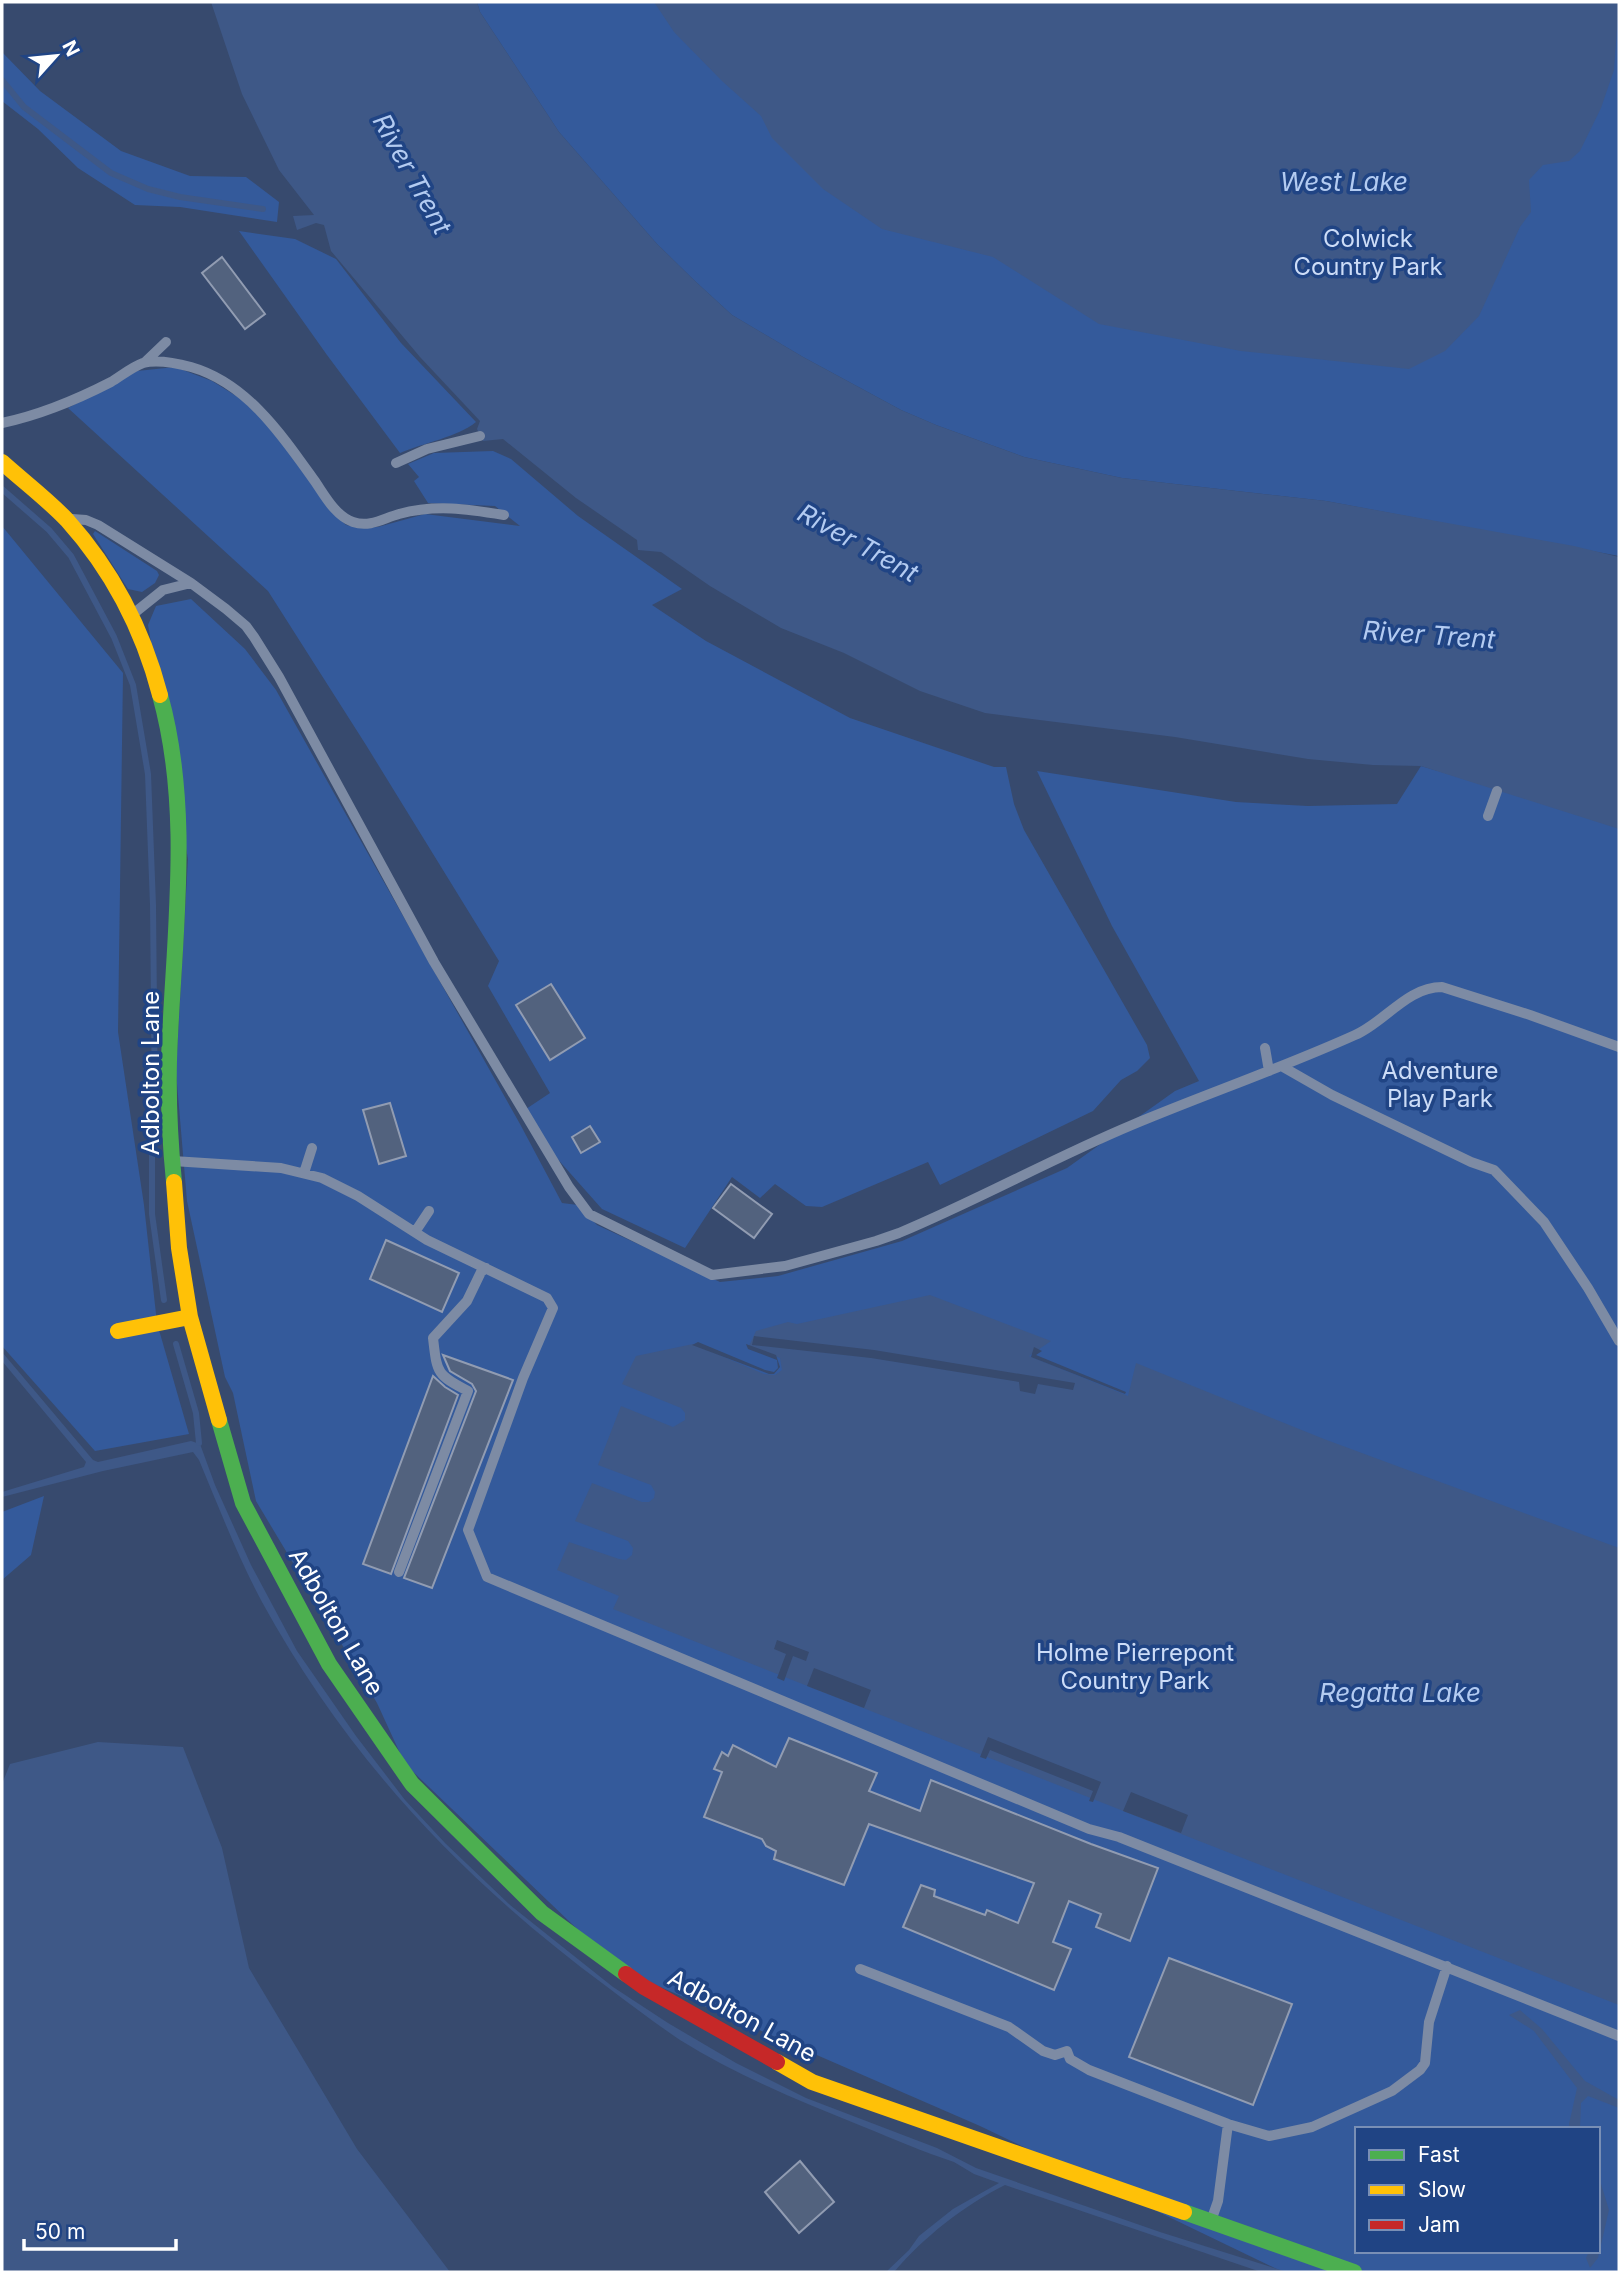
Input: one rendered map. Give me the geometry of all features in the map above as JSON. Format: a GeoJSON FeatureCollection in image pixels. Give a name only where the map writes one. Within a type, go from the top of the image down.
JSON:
{"type":"FeatureCollection","features":[{"type":"Feature","properties":{"kind":"street","name":"Adbolton Lane"},"geometry":{"type":"LineString","coordinates":[[2,462],[66,519],[106,569],[132,615],[153,668],[168,723],[177,797],[178,870],[169,1062],[169,1123],[179,1248],[191,1317],[243,1503],[329,1664],[412,1784],[542,1913],[644,1987],[812,2082],[1354,2272]]}},
{"type":"Feature","properties":{"kind":"street"},"geometry":{"type":"LineString","coordinates":[[118,1331],[191,1317]]}},
{"type":"Feature","properties":{"kind":"lane"},"geometry":{"type":"LineString","coordinates":[[2,423],[64,405],[144,363],[166,342]]}},
{"type":"Feature","properties":{"kind":"lane"},"geometry":{"type":"LineString","coordinates":[[144,363],[172,362],[200,370],[235,390],[274,425],[336,511],[353,522],[374,524],[395,515],[428,507],[504,515]]}},
{"type":"Feature","properties":{"kind":"lane"},"geometry":{"type":"LineString","coordinates":[[396,463],[427,449],[480,436]]}},
{"type":"Feature","properties":{"kind":"lane"},"geometry":{"type":"LineString","coordinates":[[66,519],[86,520],[98,525],[191,583],[246,626],[262,649],[480,1042],[569,1187],[589,1214],[712,1275],[785,1266],[876,1241],[929,1220],[1131,1126],[1283,1067],[1365,1031],[1415,994],[1435,987],[1530,1015],[1619,1047]]}},
{"type":"Feature","properties":{"kind":"lane"},"geometry":{"type":"LineString","coordinates":[[132,615],[163,590],[191,583]]}},
{"type":"Feature","properties":{"kind":"lane"},"geometry":{"type":"LineString","coordinates":[[1488,816],[1497,791]]}},
{"type":"Feature","properties":{"kind":"lane"},"geometry":{"type":"LineString","coordinates":[[1265,1048],[1269,1071]]}},
{"type":"Feature","properties":{"kind":"lane"},"geometry":{"type":"LineString","coordinates":[[1283,1067],[1332,1095],[1471,1162],[1494,1170],[1544,1222],[1619,1341]]}},
{"type":"Feature","properties":{"kind":"lane"},"geometry":{"type":"LineString","coordinates":[[304,1173],[312,1147]]}},
{"type":"Feature","properties":{"kind":"lane"},"geometry":{"type":"LineString","coordinates":[[173,1161],[281,1168],[322,1178],[358,1196],[466,1260],[547,1298],[554,1308],[523,1378],[468,1530],[487,1577],[1089,1829],[1119,1837],[1619,2036]]}},
{"type":"Feature","properties":{"kind":"lane"},"geometry":{"type":"LineString","coordinates":[[415,1232],[429,1211]]}},
{"type":"Feature","properties":{"kind":"lane"},"geometry":{"type":"LineString","coordinates":[[399,1572],[468,1391],[447,1381],[436,1368],[433,1338],[467,1301],[485,1268]]}},
{"type":"Feature","properties":{"kind":"lane"},"geometry":{"type":"LineString","coordinates":[[859,1969],[1009,2027],[1043,2051],[1055,2055],[1067,2051],[1070,2059],[1089,2070],[1228,2124],[1269,2136],[1312,2127],[1392,2091],[1420,2070],[1425,2063],[1429,2022],[1447,1966]]}},
{"type":"Feature","properties":{"kind":"lane"},"geometry":{"type":"LineString","coordinates":[[1211,2221],[1218,2201],[1228,2124]]}},
{"type":"Feature","properties":{"kind":"green space","name":"Colwick Country Park"},"geometry":{"type":"Polygon","coordinates":[[[477,2],[1619,2],[1619,556],[1326,501],[1122,478],[1024,457],[901,410],[732,315],[696,282],[657,244],[559,132],[480,12],[477,2]]]}},
{"type":"Feature","properties":{"kind":"green space"},"geometry":{"type":"Polygon","coordinates":[[[2,52],[40,91],[121,151],[190,176],[246,177],[279,202],[277,222],[180,207],[135,205],[78,168],[38,129],[2,101],[2,52]]]}},
{"type":"Feature","properties":{"kind":"green space"},"geometry":{"type":"Polygon","coordinates":[[[239,231],[295,239],[336,259],[401,343],[476,422],[450,436],[400,453],[239,231]]]}},
{"type":"Feature","properties":{"kind":"green space"},"geometry":{"type":"Polygon","coordinates":[[[175,367],[212,381],[241,399],[272,429],[334,513],[346,525],[360,528],[378,527],[425,514],[520,526],[495,506],[428,503],[414,481],[419,477],[408,464],[434,453],[493,451],[511,459],[578,516],[682,589],[652,605],[706,641],[850,718],[994,767],[1006,767],[1014,804],[1024,830],[1147,1045],[1150,1058],[1137,1071],[1121,1080],[1093,1111],[940,1185],[928,1162],[822,1207],[806,1206],[775,1184],[760,1198],[732,1177],[685,1248],[602,1209],[554,1155],[526,1109],[550,1093],[488,986],[499,961],[268,591],[68,408],[137,371],[175,367]]]}},
{"type":"Feature","properties":{"kind":"green space"},"geometry":{"type":"Polygon","coordinates":[[[2,526],[123,673],[118,1032],[144,1205],[157,1323],[189,1434],[95,1451],[2,1346],[2,526]]]}},
{"type":"Feature","properties":{"kind":"green space"},"geometry":{"type":"Polygon","coordinates":[[[95,531],[157,571],[159,575],[155,583],[142,592],[128,589],[93,534],[95,531]]]}},
{"type":"Feature","properties":{"kind":"green space","name":"Holme Pierrepont Country Park"},"geometry":{"type":"Polygon","coordinates":[[[191,599],[245,649],[276,690],[562,1203],[578,1205],[597,1225],[720,1282],[778,1276],[902,1241],[1067,1168],[1175,1091],[1199,1081],[1112,926],[1037,771],[1236,802],[1308,806],[1397,804],[1421,766],[1619,824],[1619,2272],[1283,2272],[980,2126],[619,1969],[405,1764],[377,1703],[256,1501],[233,1393],[225,1377],[187,1201],[176,1072],[188,859],[148,625],[156,606],[191,599]]]}},
{"type":"Feature","properties":{"kind":"green space"},"geometry":{"type":"Polygon","coordinates":[[[44,1496],[31,1555],[2,1580],[2,1512],[44,1496]]]}},
{"type":"Feature","properties":{"kind":"water","name":"River Trent"},"geometry":{"type":"Polygon","coordinates":[[[211,2],[477,2],[480,12],[559,132],[657,244],[696,282],[732,315],[901,410],[936,425],[1024,457],[1122,478],[1326,501],[1574,546],[1619,557],[1619,829],[1421,766],[1308,759],[1175,737],[985,713],[920,691],[844,653],[781,628],[710,586],[661,552],[638,550],[637,540],[576,498],[503,439],[483,441],[477,429],[480,421],[420,357],[331,251],[324,225],[316,223],[297,230],[293,216],[314,215],[279,170],[242,94],[211,2]]]}},
{"type":"Feature","properties":{"kind":"water","name":"West Lake"},"geometry":{"type":"Polygon","coordinates":[[[654,2],[1619,2],[1614,70],[1601,108],[1580,151],[1569,161],[1543,165],[1529,180],[1531,212],[1520,227],[1479,316],[1445,351],[1409,369],[1241,351],[1099,324],[993,257],[882,229],[823,189],[772,138],[761,116],[674,32],[654,2]]]}},
{"type":"Feature","properties":{"kind":"water","name":"Regatta Lake"},"geometry":{"type":"Polygon","coordinates":[[[930,1295],[1051,1341],[1029,1356],[1128,1396],[1136,1363],[1324,1439],[1619,1548],[1619,2005],[613,1609],[619,1596],[557,1570],[569,1542],[619,1559],[626,1560],[632,1555],[633,1548],[628,1541],[575,1521],[592,1483],[642,1502],[649,1502],[654,1498],[655,1492],[651,1485],[598,1465],[621,1406],[673,1427],[685,1420],[685,1413],[681,1408],[622,1384],[636,1356],[693,1344],[764,1374],[775,1375],[782,1370],[780,1358],[749,1346],[756,1331],[788,1322],[797,1324],[930,1295]]]}},
{"type":"Feature","properties":{"kind":"water"},"geometry":{"type":"Polygon","coordinates":[[[2,1352],[93,1460],[98,1462],[191,1441],[200,1444],[215,1485],[251,1565],[297,1651],[356,1736],[405,1800],[445,1843],[510,1905],[613,1987],[736,2063],[806,2098],[937,2148],[976,2168],[1160,2232],[1287,2272],[1261,2272],[1005,2185],[959,2213],[931,2235],[894,2272],[886,2272],[919,2236],[953,2209],[999,2183],[974,2174],[954,2162],[793,2098],[702,2053],[615,1993],[504,1904],[413,1814],[371,1765],[332,1713],[262,1602],[199,1460],[193,1452],[103,1471],[2,1497],[2,1492],[84,1467],[86,1462],[2,1361],[2,1352]]]}},
{"type":"Feature","properties":{"kind":"water"},"geometry":{"type":"Polygon","coordinates":[[[98,1742],[183,1747],[222,1848],[249,1968],[357,2149],[450,2272],[2,2272],[2,1784],[10,1764],[98,1742]]]}},
{"type":"Feature","properties":{"kind":"water"},"geometry":{"type":"Polygon","coordinates":[[[1520,2010],[1542,2029],[1585,2081],[1619,2100],[1619,2108],[1588,2096],[1581,2103],[1580,2127],[1570,2127],[1577,2088],[1534,2031],[1509,2015],[1520,2010]]]}},
{"type":"Feature","properties":{"kind":"water"},"geometry":{"type":"Polygon","coordinates":[[[1600,2181],[1609,2210],[1600,2249],[1600,2181]]]}},
{"type":"Feature","properties":{"kind":"water"},"geometry":{"type":"Polygon","coordinates":[[[1588,2253],[1599,2253],[1590,2268],[1586,2258],[1588,2253]]]}},
{"type":"Feature","properties":{"kind":"pier"},"geometry":{"type":"Polygon","coordinates":[[[754,1336],[874,1350],[1075,1383],[1073,1390],[1038,1384],[1035,1394],[1020,1391],[1019,1382],[871,1358],[752,1345],[754,1336]]]}},
{"type":"Feature","properties":{"kind":"pier"},"geometry":{"type":"Polygon","coordinates":[[[698,1342],[765,1370],[774,1372],[778,1368],[777,1360],[748,1349],[746,1344],[776,1355],[780,1367],[774,1374],[769,1374],[692,1345],[698,1342]]]}},
{"type":"Feature","properties":{"kind":"pier"},"geometry":{"type":"Polygon","coordinates":[[[1034,1347],[1042,1351],[1036,1355],[1126,1392],[1125,1394],[1031,1357],[1034,1347]]]}},
{"type":"Feature","properties":{"kind":"pier"},"geometry":{"type":"Polygon","coordinates":[[[777,1640],[809,1652],[806,1661],[793,1656],[784,1681],[777,1678],[786,1654],[774,1649],[777,1640]]]}},
{"type":"Feature","properties":{"kind":"pier"},"geometry":{"type":"Polygon","coordinates":[[[814,1668],[871,1690],[864,1708],[807,1686],[814,1668]]]}},
{"type":"Feature","properties":{"kind":"pier"},"geometry":{"type":"Polygon","coordinates":[[[988,1737],[1101,1782],[1093,1802],[1089,1801],[1093,1791],[990,1750],[986,1759],[980,1757],[988,1737]]]}},
{"type":"Feature","properties":{"kind":"pier"},"geometry":{"type":"Polygon","coordinates":[[[1131,1792],[1188,1815],[1181,1833],[1123,1811],[1131,1792]]]}},
{"type":"Feature","properties":{"kind":"building"},"geometry":{"type":"Polygon","coordinates":[[[222,257],[265,314],[245,329],[202,273],[222,257]]]}},
{"type":"Feature","properties":{"kind":"building"},"geometry":{"type":"Polygon","coordinates":[[[551,984],[585,1038],[550,1060],[516,1005],[551,984]]]}},
{"type":"Feature","properties":{"kind":"building"},"geometry":{"type":"Polygon","coordinates":[[[390,1103],[406,1156],[379,1164],[363,1110],[390,1103]]]}},
{"type":"Feature","properties":{"kind":"building"},"geometry":{"type":"Polygon","coordinates":[[[590,1126],[600,1142],[581,1153],[572,1137],[590,1126]]]}},
{"type":"Feature","properties":{"kind":"building"},"geometry":{"type":"Polygon","coordinates":[[[731,1184],[772,1214],[754,1238],[713,1208],[731,1184]]]}},
{"type":"Feature","properties":{"kind":"building"},"geometry":{"type":"Polygon","coordinates":[[[386,1240],[459,1273],[442,1312],[370,1279],[386,1240]]]}},
{"type":"Feature","properties":{"kind":"building"},"geometry":{"type":"Polygon","coordinates":[[[443,1355],[513,1380],[432,1588],[404,1578],[476,1391],[472,1384],[450,1371],[443,1355]]]}},
{"type":"Feature","properties":{"kind":"building"},"geometry":{"type":"Polygon","coordinates":[[[433,1376],[458,1395],[391,1574],[363,1564],[433,1376]]]}},
{"type":"Feature","properties":{"kind":"building"},"geometry":{"type":"Polygon","coordinates":[[[789,1738],[877,1773],[869,1791],[920,1811],[931,1780],[1158,1868],[1130,1941],[1096,1927],[1101,1914],[1069,1901],[1053,1942],[1071,1949],[1054,1990],[903,1927],[921,1885],[935,1890],[934,1896],[985,1915],[987,1910],[1018,1923],[1034,1883],[869,1824],[844,1885],[774,1859],[776,1851],[766,1846],[762,1839],[704,1817],[722,1772],[714,1769],[722,1752],[728,1756],[733,1745],[776,1767],[789,1738]]]}},
{"type":"Feature","properties":{"kind":"building"},"geometry":{"type":"Polygon","coordinates":[[[1169,1958],[1292,2004],[1253,2105],[1129,2057],[1169,1958]]]}},
{"type":"Feature","properties":{"kind":"building"},"geometry":{"type":"Polygon","coordinates":[[[800,2161],[834,2202],[799,2233],[765,2192],[800,2161]]]}},
{"type":"Feature","properties":{"kind":"waterway"},"geometry":{"type":"LineString","coordinates":[[2,80],[24,107],[111,173],[148,189],[180,197],[263,209]]}},
{"type":"Feature","properties":{"kind":"waterway"},"geometry":{"type":"LineString","coordinates":[[2,489],[49,530],[71,556],[114,637],[133,685],[148,774],[153,905],[155,1114]]}},
{"type":"Feature","properties":{"kind":"waterway"},"geometry":{"type":"LineString","coordinates":[[152,1148],[152,1214],[164,1300]]}},
{"type":"Feature","properties":{"kind":"waterway"},"geometry":{"type":"LineString","coordinates":[[176,1344],[196,1413],[199,1443]]}},
{"type":"Feature","properties":{"kind":"traffic: fast"},"geometry":{"type":"LineString","coordinates":[[160,695],[170,740],[178,830],[177,922],[169,1075],[174,1182]]}},
{"type":"Feature","properties":{"kind":"traffic: fast"},"geometry":{"type":"LineString","coordinates":[[219,1420],[243,1503],[329,1664],[412,1784],[542,1913],[626,1974]]}},
{"type":"Feature","properties":{"kind":"traffic: fast"},"geometry":{"type":"LineString","coordinates":[[1184,2212],[1354,2272]]}},
{"type":"Feature","properties":{"kind":"traffic: slow"},"geometry":{"type":"LineString","coordinates":[[2,462],[67,520],[98,559],[135,624],[160,695]]}},
{"type":"Feature","properties":{"kind":"traffic: slow"},"geometry":{"type":"LineString","coordinates":[[174,1182],[179,1248],[190,1317],[219,1420]]}},
{"type":"Feature","properties":{"kind":"traffic: slow"},"geometry":{"type":"LineString","coordinates":[[118,1331],[190,1317]]}},
{"type":"Feature","properties":{"kind":"traffic: slow"},"geometry":{"type":"LineString","coordinates":[[777,2062],[812,2082],[1184,2212]]}},
{"type":"Feature","properties":{"kind":"traffic: jam"},"geometry":{"type":"LineString","coordinates":[[626,1974],[644,1987],[777,2062]]}},
{"type":"Feature","properties":{"kind":"park label","name":"Adventure Play Park"},"geometry":{"type":"Point","coordinates":[1440,1085]}}]}
